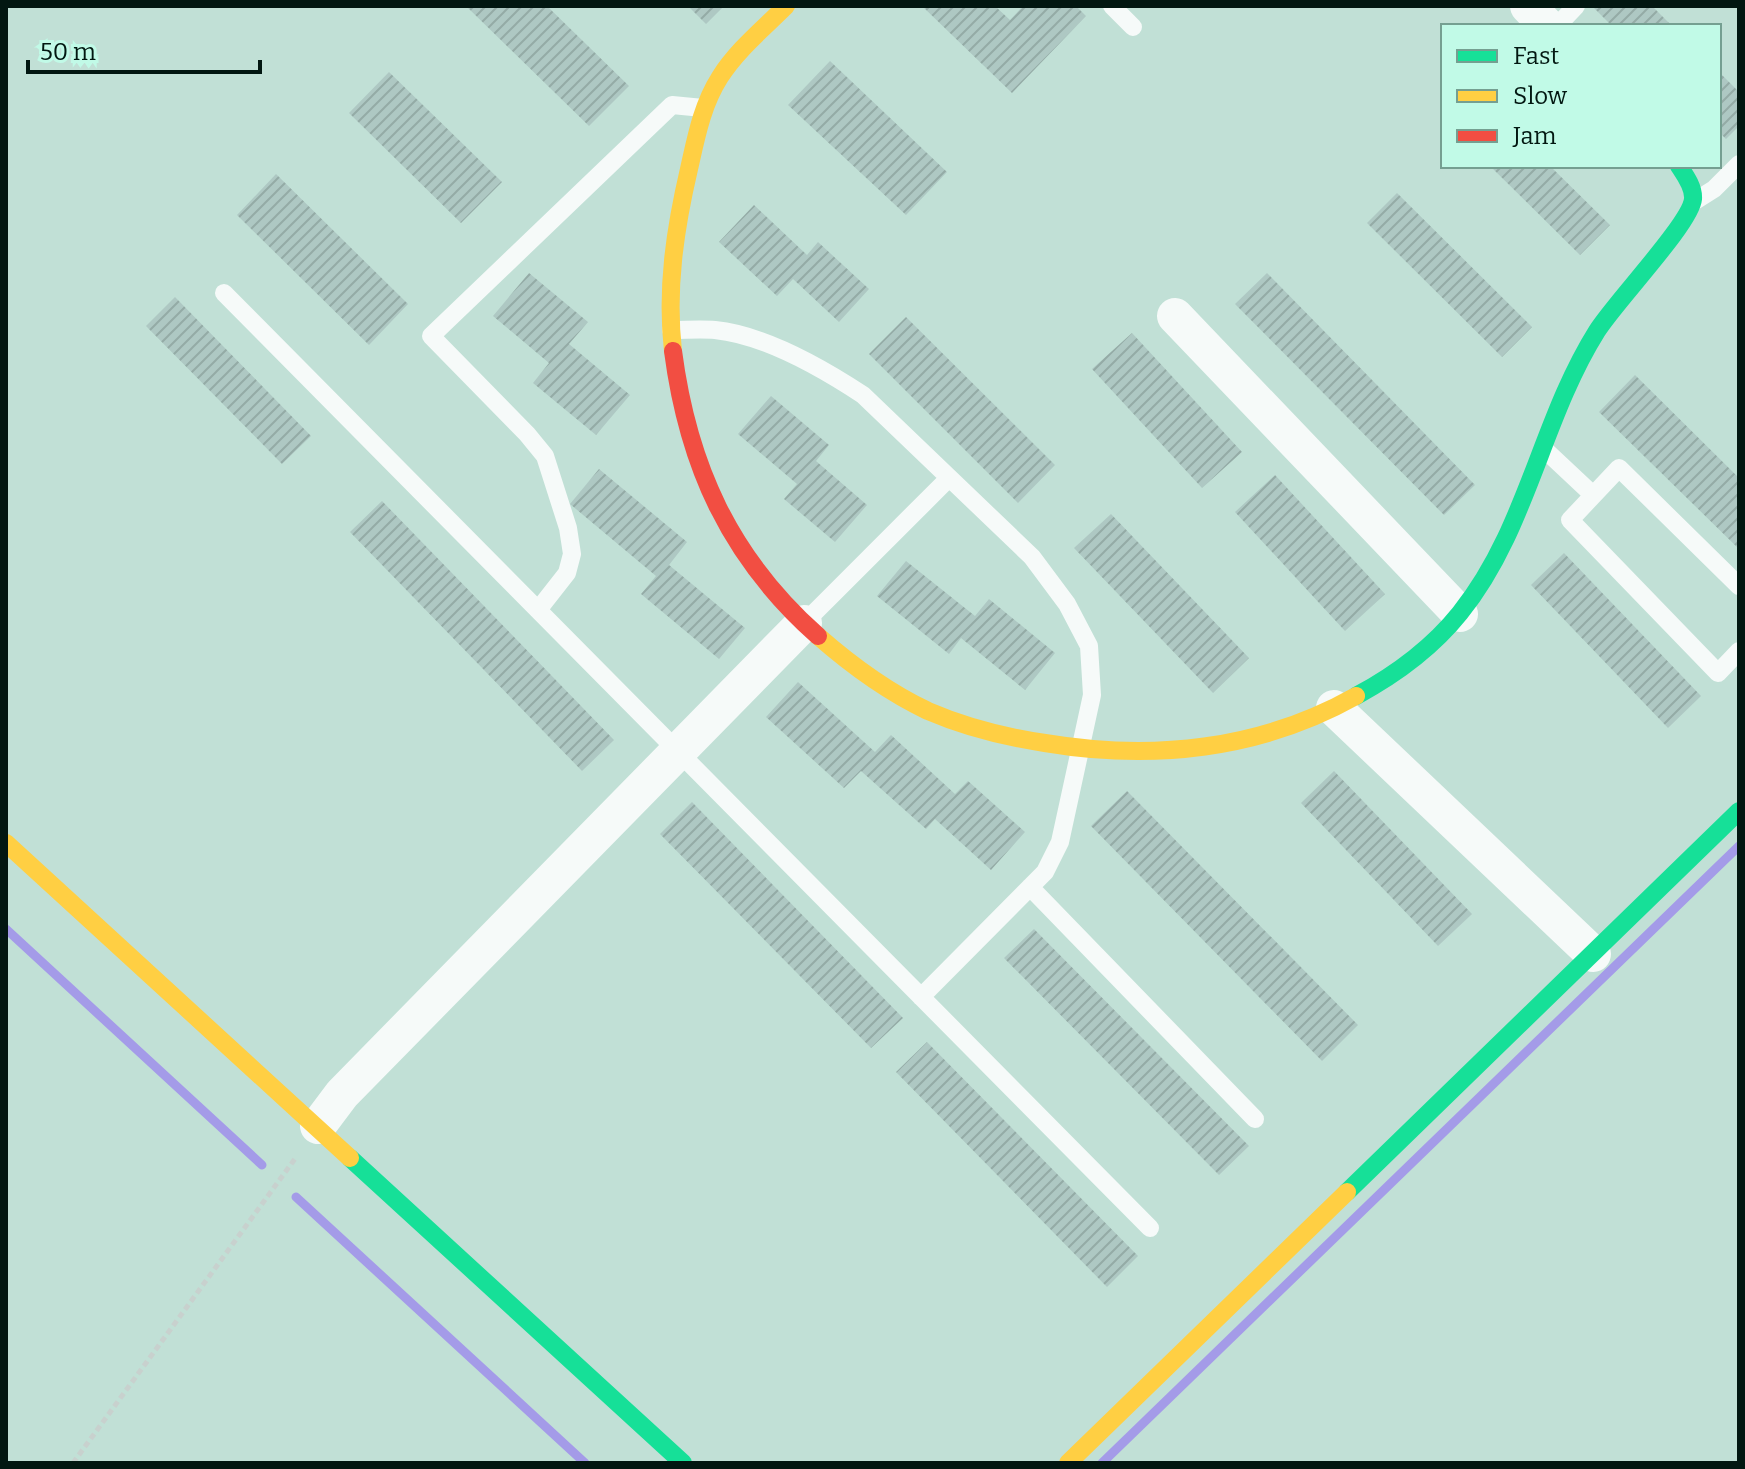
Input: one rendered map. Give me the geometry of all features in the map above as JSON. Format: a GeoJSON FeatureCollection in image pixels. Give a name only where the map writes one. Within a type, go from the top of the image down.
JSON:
{"type":"FeatureCollection","features":[{"type":"Feature","properties":{"kind":"street"},"geometry":{"type":"LineString","coordinates":[[786,6],[721,73],[703,108],[673,237],[669,308],[675,373],[693,444],[713,497],[742,551],[783,602],[818,638],[872,678],[937,715],[1012,739],[1080,748],[1173,754],[1245,741],[1311,719],[1366,692],[1423,651],[1460,614],[1495,560],[1582,357],[1616,303],[1684,219],[1693,202],[1692,189],[1680,168]]}},
{"type":"Feature","properties":{"kind":"street"},"geometry":{"type":"LineString","coordinates":[[1528,6],[1545,24]]}},
{"type":"Feature","properties":{"kind":"street"},"geometry":{"type":"LineString","coordinates":[[1175,316],[1460,614]]}},
{"type":"Feature","properties":{"kind":"street"},"geometry":{"type":"LineString","coordinates":[[318,1126],[342,1094],[804,623]]}},
{"type":"Feature","properties":{"kind":"street"},"geometry":{"type":"LineString","coordinates":[[1334,708],[1593,954]]}},
{"type":"Feature","properties":{"kind":"street"},"geometry":{"type":"LineString","coordinates":[[1068,1463],[1739,811]]}},
{"type":"Feature","properties":{"kind":"street"},"geometry":{"type":"LineString","coordinates":[[6,843],[683,1463]]}},
{"type":"Feature","properties":{"kind":"lane"},"geometry":{"type":"LineString","coordinates":[[1112,6],[1133,27]]}},
{"type":"Feature","properties":{"kind":"lane"},"geometry":{"type":"LineString","coordinates":[[1559,24],[1576,6]]}},
{"type":"Feature","properties":{"kind":"lane"},"geometry":{"type":"LineString","coordinates":[[538,610],[567,573],[572,554],[568,528],[545,456],[431,336],[672,105],[703,108]]}},
{"type":"Feature","properties":{"kind":"lane"},"geometry":{"type":"LineString","coordinates":[[1693,202],[1714,189],[1739,164]]}},
{"type":"Feature","properties":{"kind":"lane"},"geometry":{"type":"LineString","coordinates":[[224,293],[1150,1228]]}},
{"type":"Feature","properties":{"kind":"lane"},"geometry":{"type":"LineString","coordinates":[[671,330],[714,330],[742,334],[831,374],[863,395],[1032,557],[1067,604],[1089,646],[1092,695],[1060,842],[1045,872],[921,997]]}},
{"type":"Feature","properties":{"kind":"lane"},"geometry":{"type":"LineString","coordinates":[[1544,449],[1592,494]]}},
{"type":"Feature","properties":{"kind":"lane"},"geometry":{"type":"LineString","coordinates":[[1739,586],[1619,468],[1570,520],[1718,673],[1739,651]]}},
{"type":"Feature","properties":{"kind":"lane"},"geometry":{"type":"LineString","coordinates":[[804,623],[949,478]]}},
{"type":"Feature","properties":{"kind":"lane"},"geometry":{"type":"LineString","coordinates":[[1030,887],[1255,1119]]}},
{"type":"Feature","properties":{"kind":"path"},"geometry":{"type":"LineString","coordinates":[[73,1463],[318,1126]]}},
{"type":"Feature","properties":{"kind":"building"},"geometry":{"type":"Polygon","coordinates":[[[466,6],[547,6],[629,86],[589,126],[466,6]]]}},
{"type":"Feature","properties":{"kind":"building"},"geometry":{"type":"Polygon","coordinates":[[[688,6],[724,6],[706,24],[688,6]]]}},
{"type":"Feature","properties":{"kind":"building"},"geometry":{"type":"Polygon","coordinates":[[[922,6],[995,6],[1010,20],[1023,6],[1076,6],[1086,16],[1012,93],[922,6]]]}},
{"type":"Feature","properties":{"kind":"building"},"geometry":{"type":"Polygon","coordinates":[[[1592,6],[1652,6],[1670,24],[1610,24],[1592,6]]]}},
{"type":"Feature","properties":{"kind":"building"},"geometry":{"type":"Polygon","coordinates":[[[830,61],[947,172],[906,215],[788,105],[830,61]]]}},
{"type":"Feature","properties":{"kind":"building"},"geometry":{"type":"Polygon","coordinates":[[[389,72],[502,182],[461,223],[349,113],[389,72]]]}},
{"type":"Feature","properties":{"kind":"building"},"geometry":{"type":"Polygon","coordinates":[[[1721,74],[1739,92],[1739,126],[1726,139],[1721,134],[1721,74]]]}},
{"type":"Feature","properties":{"kind":"building"},"geometry":{"type":"Polygon","coordinates":[[[1492,168],[1552,168],[1610,225],[1580,255],[1492,168]]]}},
{"type":"Feature","properties":{"kind":"building"},"geometry":{"type":"Polygon","coordinates":[[[276,174],[408,304],[369,345],[237,215],[276,174]]]}},
{"type":"Feature","properties":{"kind":"building"},"geometry":{"type":"Polygon","coordinates":[[[1397,193],[1532,327],[1502,357],[1367,223],[1397,193]]]}},
{"type":"Feature","properties":{"kind":"building"},"geometry":{"type":"Polygon","coordinates":[[[754,205],[807,255],[818,242],[869,289],[839,322],[793,279],[777,296],[719,242],[754,205]]]}},
{"type":"Feature","properties":{"kind":"building"},"geometry":{"type":"Polygon","coordinates":[[[529,273],[588,322],[569,344],[630,395],[596,435],[533,383],[549,363],[493,316],[529,273]]]}},
{"type":"Feature","properties":{"kind":"building"},"geometry":{"type":"Polygon","coordinates":[[[1267,273],[1475,485],[1444,515],[1235,304],[1267,273]]]}},
{"type":"Feature","properties":{"kind":"building"},"geometry":{"type":"Polygon","coordinates":[[[175,297],[311,436],[282,464],[146,326],[175,297]]]}},
{"type":"Feature","properties":{"kind":"building"},"geometry":{"type":"Polygon","coordinates":[[[906,317],[1055,465],[1018,503],[869,354],[906,317]]]}},
{"type":"Feature","properties":{"kind":"building"},"geometry":{"type":"Polygon","coordinates":[[[1132,333],[1242,452],[1202,488],[1092,369],[1132,333]]]}},
{"type":"Feature","properties":{"kind":"building"},"geometry":{"type":"Polygon","coordinates":[[[1635,375],[1739,478],[1739,549],[1599,412],[1635,375]]]}},
{"type":"Feature","properties":{"kind":"building"},"geometry":{"type":"Polygon","coordinates":[[[771,396],[829,445],[816,461],[867,505],[835,542],[784,499],[797,484],[738,434],[771,396]]]}},
{"type":"Feature","properties":{"kind":"building"},"geometry":{"type":"Polygon","coordinates":[[[599,469],[687,542],[669,565],[745,628],[719,659],[641,594],[656,576],[570,504],[599,469]]]}},
{"type":"Feature","properties":{"kind":"building"},"geometry":{"type":"Polygon","coordinates":[[[1275,475],[1385,594],[1345,631],[1235,512],[1275,475]]]}},
{"type":"Feature","properties":{"kind":"building"},"geometry":{"type":"Polygon","coordinates":[[[382,501],[614,740],[582,771],[350,532],[382,501]]]}},
{"type":"Feature","properties":{"kind":"building"},"geometry":{"type":"Polygon","coordinates":[[[1111,514],[1249,658],[1213,693],[1074,548],[1111,514]]]}},
{"type":"Feature","properties":{"kind":"building"},"geometry":{"type":"Polygon","coordinates":[[[1564,553],[1701,696],[1668,728],[1531,585],[1564,553]]]}},
{"type":"Feature","properties":{"kind":"building"},"geometry":{"type":"Polygon","coordinates":[[[906,561],[975,616],[989,599],[1055,653],[1025,690],[961,638],[949,654],[877,596],[906,561]]]}},
{"type":"Feature","properties":{"kind":"building"},"geometry":{"type":"Polygon","coordinates":[[[798,682],[875,752],[891,735],[955,794],[968,781],[1025,832],[991,870],[935,819],[926,829],[861,771],[844,788],[766,717],[798,682]]]}},
{"type":"Feature","properties":{"kind":"building"},"geometry":{"type":"Polygon","coordinates":[[[1334,771],[1472,914],[1438,946],[1301,803],[1334,771]]]}},
{"type":"Feature","properties":{"kind":"building"},"geometry":{"type":"Polygon","coordinates":[[[1127,791],[1358,1025],[1322,1061],[1091,826],[1127,791]]]}},
{"type":"Feature","properties":{"kind":"building"},"geometry":{"type":"Polygon","coordinates":[[[692,802],[903,1018],[871,1048],[660,834],[692,802]]]}},
{"type":"Feature","properties":{"kind":"building"},"geometry":{"type":"Polygon","coordinates":[[[1034,929],[1249,1146],[1219,1175],[1004,958],[1034,929]]]}},
{"type":"Feature","properties":{"kind":"building"},"geometry":{"type":"Polygon","coordinates":[[[927,1042],[1138,1256],[1107,1287],[896,1072],[927,1042]]]}},
{"type":"Feature","properties":{"kind":"waterway"},"geometry":{"type":"LineString","coordinates":[[1102,1463],[1739,846]]}},
{"type":"Feature","properties":{"kind":"waterway"},"geometry":{"type":"LineString","coordinates":[[6,929],[262,1165]]}},
{"type":"Feature","properties":{"kind":"waterway"},"geometry":{"type":"LineString","coordinates":[[296,1197],[585,1463]]}},
{"type":"Feature","properties":{"kind":"traffic: fast"},"geometry":{"type":"LineString","coordinates":[[1356,696],[1399,670],[1425,649],[1449,626],[1483,581],[1518,511],[1578,365],[1606,318],[1680,226],[1689,210],[1692,190],[1680,168]]}},
{"type":"Feature","properties":{"kind":"traffic: fast"},"geometry":{"type":"LineString","coordinates":[[1347,1192],[1739,811]]}},
{"type":"Feature","properties":{"kind":"traffic: fast"},"geometry":{"type":"LineString","coordinates":[[350,1158],[683,1463]]}},
{"type":"Feature","properties":{"kind":"traffic: slow"},"geometry":{"type":"LineString","coordinates":[[673,351],[671,282],[676,237],[704,110],[727,67],[786,6]]}},
{"type":"Feature","properties":{"kind":"traffic: slow"},"geometry":{"type":"LineString","coordinates":[[818,636],[870,677],[928,711],[1000,734],[1085,748],[1165,750],[1244,739],[1282,729],[1356,696]]}},
{"type":"Feature","properties":{"kind":"traffic: slow"},"geometry":{"type":"LineString","coordinates":[[6,843],[350,1158]]}},
{"type":"Feature","properties":{"kind":"traffic: slow"},"geometry":{"type":"LineString","coordinates":[[1068,1463],[1347,1192]]}},
{"type":"Feature","properties":{"kind":"traffic: jam"},"geometry":{"type":"LineString","coordinates":[[673,351],[690,433],[718,507],[760,575],[818,636]]}}]}
